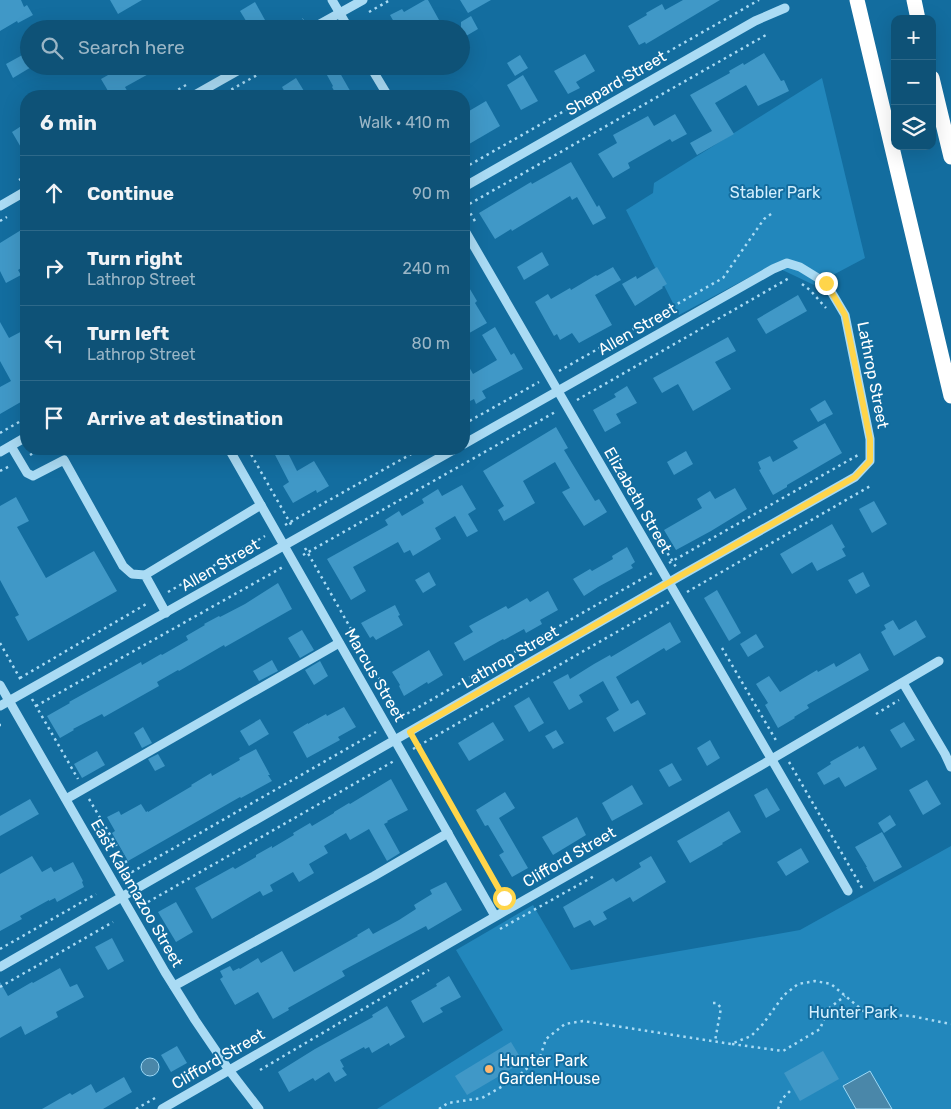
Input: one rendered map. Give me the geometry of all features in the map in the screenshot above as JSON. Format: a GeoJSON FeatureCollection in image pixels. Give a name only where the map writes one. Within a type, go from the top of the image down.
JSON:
{"type":"FeatureCollection","features":[{"type":"Feature","properties":{"kind":"highway"},"geometry":{"type":"LineString","coordinates":[[857,0],[951,396]]}},
{"type":"Feature","properties":{"kind":"highway"},"geometry":{"type":"LineString","coordinates":[[914,0],[917,15]]}},
{"type":"Feature","properties":{"kind":"highway"},"geometry":{"type":"LineString","coordinates":[[936,95],[951,157]]}},
{"type":"Feature","properties":{"kind":"street"},"geometry":{"type":"LineString","coordinates":[[332,0],[344,20]]}},
{"type":"Feature","properties":{"kind":"street"},"geometry":{"type":"LineString","coordinates":[[327,20],[363,0]]}},
{"type":"Feature","properties":{"kind":"street","name":"Shepard Street"},"geometry":{"type":"LineString","coordinates":[[470,184],[755,21],[785,8]]}},
{"type":"Feature","properties":{"kind":"street"},"geometry":{"type":"LineString","coordinates":[[204,90],[230,75]]}},
{"type":"Feature","properties":{"kind":"street"},"geometry":{"type":"LineString","coordinates":[[375,75],[384,90]]}},
{"type":"Feature","properties":{"kind":"street"},"geometry":{"type":"LineString","coordinates":[[0,206],[20,194]]}},
{"type":"Feature","properties":{"kind":"street","name":"Elizabeth Street"},"geometry":{"type":"LineString","coordinates":[[470,238],[848,891]]}},
{"type":"Feature","properties":{"kind":"street","name":"Allen Street"},"geometry":{"type":"LineString","coordinates":[[470,441],[786,263],[800,267],[826,283]]}},
{"type":"Feature","properties":{"kind":"street","name":"Lathrop Street"},"geometry":{"type":"LineString","coordinates":[[0,967],[855,477],[870,461],[870,439],[845,315],[826,283]]}},
{"type":"Feature","properties":{"kind":"street"},"geometry":{"type":"LineString","coordinates":[[0,452],[20,441]]}},
{"type":"Feature","properties":{"kind":"street"},"geometry":{"type":"LineString","coordinates":[[11,446],[27,472],[33,476],[64,460],[123,566],[132,574],[145,575],[261,505]]}},
{"type":"Feature","properties":{"kind":"street","name":"Marcus Street"},"geometry":{"type":"LineString","coordinates":[[232,455],[495,916]]}},
{"type":"Feature","properties":{"kind":"street","name":"Allen Street"},"geometry":{"type":"LineString","coordinates":[[0,706],[444,455]]}},
{"type":"Feature","properties":{"kind":"street"},"geometry":{"type":"LineString","coordinates":[[145,575],[166,613]]}},
{"type":"Feature","properties":{"kind":"street"},"geometry":{"type":"LineString","coordinates":[[66,799],[339,643]]}},
{"type":"Feature","properties":{"kind":"street","name":"Clifford Street"},"geometry":{"type":"LineString","coordinates":[[162,1109],[939,662]]}},
{"type":"Feature","properties":{"kind":"street"},"geometry":{"type":"LineString","coordinates":[[903,683],[951,767]]}},
{"type":"Feature","properties":{"kind":"street","name":"East Kalamazoo Street"},"geometry":{"type":"LineString","coordinates":[[0,685],[174,986],[229,1070],[259,1109]]}},
{"type":"Feature","properties":{"kind":"street"},"geometry":{"type":"LineString","coordinates":[[174,986],[448,833]]}},
{"type":"Feature","properties":{"kind":"path"},"geometry":{"type":"LineString","coordinates":[[470,165],[758,0]]}},
{"type":"Feature","properties":{"kind":"path"},"geometry":{"type":"LineString","coordinates":[[470,202],[766,35]]}},
{"type":"Feature","properties":{"kind":"path"},"geometry":{"type":"LineString","coordinates":[[231,90],[257,75]]}},
{"type":"Feature","properties":{"kind":"path"},"geometry":{"type":"LineString","coordinates":[[470,421],[723,278],[764,219],[774,212]]}},
{"type":"Feature","properties":{"kind":"path"},"geometry":{"type":"LineString","coordinates":[[470,214],[476,223]]}},
{"type":"Feature","properties":{"kind":"path"},"geometry":{"type":"LineString","coordinates":[[36,706],[792,277]]}},
{"type":"Feature","properties":{"kind":"path"},"geometry":{"type":"LineString","coordinates":[[798,281],[810,290],[831,314]]}},
{"type":"Feature","properties":{"kind":"path"},"geometry":{"type":"LineString","coordinates":[[561,370],[569,385]]}},
{"type":"Feature","properties":{"kind":"path"},"geometry":{"type":"LineString","coordinates":[[0,433],[20,421]]}},
{"type":"Feature","properties":{"kind":"path"},"geometry":{"type":"LineString","coordinates":[[0,643],[132,872],[860,454]]}},
{"type":"Feature","properties":{"kind":"path"},"geometry":{"type":"LineString","coordinates":[[251,455],[401,718]]}},
{"type":"Feature","properties":{"kind":"path"},"geometry":{"type":"LineString","coordinates":[[20,678],[409,455]]}},
{"type":"Feature","properties":{"kind":"path"},"geometry":{"type":"LineString","coordinates":[[148,902],[872,485]]}},
{"type":"Feature","properties":{"kind":"path"},"geometry":{"type":"LineString","coordinates":[[652,528],[680,576]]}},
{"type":"Feature","properties":{"kind":"path"},"geometry":{"type":"LineString","coordinates":[[718,641],[862,888]]}},
{"type":"Feature","properties":{"kind":"path"},"geometry":{"type":"LineString","coordinates":[[875,714],[909,694]]}},
{"type":"Feature","properties":{"kind":"path"},"geometry":{"type":"LineString","coordinates":[[410,732],[517,920]]}},
{"type":"Feature","properties":{"kind":"path"},"geometry":{"type":"LineString","coordinates":[[777,770],[789,763]]}},
{"type":"Feature","properties":{"kind":"path"},"geometry":{"type":"LineString","coordinates":[[496,932],[603,871]]}},
{"type":"Feature","properties":{"kind":"path"},"geometry":{"type":"LineString","coordinates":[[0,949],[96,894]]}},
{"type":"Feature","properties":{"kind":"path"},"geometry":{"type":"LineString","coordinates":[[0,987],[113,922]]}},
{"type":"Feature","properties":{"kind":"path"},"geometry":{"type":"LineString","coordinates":[[260,1070],[431,969]]}},
{"type":"Feature","properties":{"kind":"path"},"geometry":{"type":"LineString","coordinates":[[730,1044],[751,1036],[763,1024],[784,995],[798,984],[815,981],[831,984],[867,1014],[911,1016],[951,1024]]}},
{"type":"Feature","properties":{"kind":"path"},"geometry":{"type":"LineString","coordinates":[[439,1109],[448,1103],[482,1098],[515,1079],[540,1056],[546,1039],[565,1024],[583,1021],[782,1051],[820,1029],[828,1009],[845,996]]}},
{"type":"Feature","properties":{"kind":"path"},"geometry":{"type":"LineString","coordinates":[[714,1003],[717,1003],[721,1008],[715,1041]]}},
{"type":"Feature","properties":{"kind":"path"},"geometry":{"type":"LineString","coordinates":[[778,1109],[782,1099],[790,1091]]}},
{"type":"Feature","properties":{"kind":"green space","name":"Stabler Park"},"geometry":{"type":"Polygon","coordinates":[[[822,78],[865,258],[814,285],[772,265],[679,315],[626,210],[653,193],[654,183],[822,78]]]}},
{"type":"Feature","properties":{"kind":"green space","name":"Hunter Park"},"geometry":{"type":"Polygon","coordinates":[[[951,846],[951,1109],[377,1109],[503,1030],[456,950],[533,905],[571,970],[800,930],[951,846]]]}},
{"type":"Feature","properties":{"kind":"shaded area"},"geometry":{"type":"Polygon","coordinates":[[[150,1058],[156,1061],[159,1067],[156,1073],[150,1076],[144,1073],[141,1067],[144,1061],[150,1058]]]}},
{"type":"Feature","properties":{"kind":"shaded area"},"geometry":{"type":"Polygon","coordinates":[[[870,1071],[892,1109],[856,1109],[843,1086],[870,1071]]]}},
{"type":"Feature","properties":{"kind":"building"},"geometry":{"type":"Polygon","coordinates":[[[0,0],[21,0],[24,7],[27,5],[33,15],[20,20],[18,23],[17,21],[0,31],[0,0]]]}},
{"type":"Feature","properties":{"kind":"building"},"geometry":{"type":"Polygon","coordinates":[[[110,0],[142,0],[118,14],[110,0]]]}},
{"type":"Feature","properties":{"kind":"building"},"geometry":{"type":"Polygon","coordinates":[[[428,0],[439,20],[393,20],[390,15],[402,9],[404,12],[428,0]]]}},
{"type":"Feature","properties":{"kind":"building"},"geometry":{"type":"Polygon","coordinates":[[[460,0],[491,0],[468,13],[460,0]]]}},
{"type":"Feature","properties":{"kind":"building"},"geometry":{"type":"Polygon","coordinates":[[[683,0],[720,0],[646,44],[645,42],[639,45],[628,26],[662,4],[665,10],[683,0]]]}},
{"type":"Feature","properties":{"kind":"building"},"geometry":{"type":"Polygon","coordinates":[[[255,2],[265,20],[246,20],[240,11],[255,2]]]}},
{"type":"Feature","properties":{"kind":"building"},"geometry":{"type":"Polygon","coordinates":[[[471,16],[478,29],[470,34],[470,20],[464,20],[471,16]]]}},
{"type":"Feature","properties":{"kind":"building"},"geometry":{"type":"Polygon","coordinates":[[[764,53],[781,81],[784,80],[789,91],[758,106],[746,85],[715,103],[734,134],[697,155],[690,143],[712,131],[690,95],[730,73],[729,71],[743,63],[744,65],[764,53]]]}},
{"type":"Feature","properties":{"kind":"building"},"geometry":{"type":"Polygon","coordinates":[[[585,54],[595,71],[576,82],[580,88],[568,94],[554,71],[585,54]]]}},
{"type":"Feature","properties":{"kind":"building"},"geometry":{"type":"Polygon","coordinates":[[[520,55],[528,68],[515,76],[507,63],[520,55]]]}},
{"type":"Feature","properties":{"kind":"building"},"geometry":{"type":"Polygon","coordinates":[[[20,56],[20,74],[13,78],[6,64],[20,56]]]}},
{"type":"Feature","properties":{"kind":"building"},"geometry":{"type":"Polygon","coordinates":[[[108,75],[147,75],[125,87],[127,90],[107,90],[101,79],[108,75]]]}},
{"type":"Feature","properties":{"kind":"building"},"geometry":{"type":"Polygon","coordinates":[[[327,75],[341,75],[350,90],[334,90],[327,75]]]}},
{"type":"Feature","properties":{"kind":"building"},"geometry":{"type":"Polygon","coordinates":[[[523,75],[538,101],[521,110],[507,85],[523,75]]]}},
{"type":"Feature","properties":{"kind":"building"},"geometry":{"type":"Polygon","coordinates":[[[296,78],[303,90],[284,90],[282,87],[296,78]]]}},
{"type":"Feature","properties":{"kind":"building"},"geometry":{"type":"Polygon","coordinates":[[[486,101],[500,126],[470,144],[470,110],[486,101]]]}},
{"type":"Feature","properties":{"kind":"building"},"geometry":{"type":"Polygon","coordinates":[[[675,114],[687,134],[672,142],[670,139],[628,163],[630,168],[613,178],[598,154],[617,143],[613,135],[648,116],[654,126],[675,114]]]}},
{"type":"Feature","properties":{"kind":"building"},"geometry":{"type":"Polygon","coordinates":[[[20,127],[20,146],[12,132],[20,127]]]}},
{"type":"Feature","properties":{"kind":"building"},"geometry":{"type":"Polygon","coordinates":[[[571,162],[597,207],[599,205],[606,218],[593,225],[577,197],[572,200],[570,196],[512,231],[511,229],[495,239],[479,213],[531,182],[532,184],[571,162]]]}},
{"type":"Feature","properties":{"kind":"building"},"geometry":{"type":"Polygon","coordinates":[[[20,231],[20,269],[18,270],[20,276],[6,283],[0,271],[0,243],[20,231]]]}},
{"type":"Feature","properties":{"kind":"building"},"geometry":{"type":"Polygon","coordinates":[[[542,252],[549,265],[524,280],[517,267],[542,252]]]}},
{"type":"Feature","properties":{"kind":"building"},"geometry":{"type":"Polygon","coordinates":[[[613,267],[621,280],[595,295],[612,325],[579,343],[572,333],[560,340],[557,334],[554,336],[535,302],[548,294],[551,299],[613,267]]]}},
{"type":"Feature","properties":{"kind":"building"},"geometry":{"type":"Polygon","coordinates":[[[657,267],[667,284],[635,306],[622,284],[636,276],[637,279],[657,267]]]}},
{"type":"Feature","properties":{"kind":"building"},"geometry":{"type":"Polygon","coordinates":[[[470,289],[477,301],[475,303],[487,323],[470,333],[470,289]]]}},
{"type":"Feature","properties":{"kind":"building"},"geometry":{"type":"Polygon","coordinates":[[[798,295],[807,311],[766,334],[757,319],[798,295]]]}},
{"type":"Feature","properties":{"kind":"building"},"geometry":{"type":"Polygon","coordinates":[[[0,322],[9,338],[20,332],[20,402],[0,414],[0,387],[11,381],[0,361],[0,322]]]}},
{"type":"Feature","properties":{"kind":"building"},"geometry":{"type":"Polygon","coordinates":[[[495,327],[511,355],[514,353],[523,369],[482,391],[486,398],[476,404],[474,399],[470,401],[470,369],[473,374],[497,360],[482,335],[495,327]]]}},
{"type":"Feature","properties":{"kind":"building"},"geometry":{"type":"Polygon","coordinates":[[[728,337],[736,351],[715,362],[731,389],[693,411],[678,384],[662,393],[653,378],[728,337]]]}},
{"type":"Feature","properties":{"kind":"building"},"geometry":{"type":"Polygon","coordinates":[[[627,386],[637,403],[616,414],[621,423],[605,432],[593,410],[616,397],[614,394],[627,386]]]}},
{"type":"Feature","properties":{"kind":"building"},"geometry":{"type":"Polygon","coordinates":[[[825,400],[833,414],[818,422],[810,409],[825,400]]]}},
{"type":"Feature","properties":{"kind":"building"},"geometry":{"type":"Polygon","coordinates":[[[825,423],[842,453],[773,495],[759,470],[761,469],[758,462],[770,456],[773,462],[798,448],[793,441],[825,423]]]}},
{"type":"Feature","properties":{"kind":"building"},"geometry":{"type":"Polygon","coordinates":[[[556,427],[568,448],[564,450],[595,501],[599,499],[607,512],[584,526],[562,492],[570,488],[555,462],[523,481],[535,503],[504,521],[498,510],[504,506],[483,471],[556,427]]]}},
{"type":"Feature","properties":{"kind":"building"},"geometry":{"type":"Polygon","coordinates":[[[686,451],[693,464],[674,475],[667,462],[686,451]]]}},
{"type":"Feature","properties":{"kind":"building"},"geometry":{"type":"Polygon","coordinates":[[[275,455],[289,455],[297,471],[314,461],[329,486],[317,493],[316,490],[293,503],[283,486],[289,482],[275,455]]]}},
{"type":"Feature","properties":{"kind":"building"},"geometry":{"type":"Polygon","coordinates":[[[462,485],[476,509],[468,514],[478,531],[467,537],[455,516],[435,528],[441,539],[413,556],[410,550],[404,553],[398,542],[353,567],[366,591],[351,600],[327,559],[388,525],[385,520],[399,511],[402,516],[424,503],[422,499],[438,489],[442,496],[462,485]]]}},
{"type":"Feature","properties":{"kind":"building"},"geometry":{"type":"Polygon","coordinates":[[[735,488],[747,509],[676,550],[664,530],[702,508],[697,499],[710,491],[715,499],[735,488]]]}},
{"type":"Feature","properties":{"kind":"building"},"geometry":{"type":"Polygon","coordinates":[[[16,497],[29,521],[17,527],[46,578],[94,551],[117,591],[28,641],[15,617],[19,615],[0,580],[0,506],[16,497]]]}},
{"type":"Feature","properties":{"kind":"building"},"geometry":{"type":"Polygon","coordinates":[[[874,501],[887,524],[872,533],[859,509],[874,501]]]}},
{"type":"Feature","properties":{"kind":"building"},"geometry":{"type":"Polygon","coordinates":[[[832,524],[845,547],[842,549],[846,556],[817,571],[812,562],[792,574],[780,554],[832,524]]]}},
{"type":"Feature","properties":{"kind":"building"},"geometry":{"type":"Polygon","coordinates":[[[627,547],[635,562],[631,565],[633,568],[584,596],[573,579],[613,559],[612,556],[627,547]]]}},
{"type":"Feature","properties":{"kind":"building"},"geometry":{"type":"Polygon","coordinates":[[[429,572],[436,585],[423,593],[415,580],[429,572]]]}},
{"type":"Feature","properties":{"kind":"building"},"geometry":{"type":"Polygon","coordinates":[[[863,572],[870,586],[856,594],[848,580],[863,572]]]}},
{"type":"Feature","properties":{"kind":"building"},"geometry":{"type":"Polygon","coordinates":[[[278,583],[292,609],[225,647],[224,645],[157,682],[159,686],[104,717],[102,714],[60,738],[47,716],[141,662],[142,665],[162,655],[188,640],[186,636],[204,624],[245,604],[278,583]]]}},
{"type":"Feature","properties":{"kind":"building"},"geometry":{"type":"Polygon","coordinates":[[[717,590],[741,633],[729,641],[704,598],[717,590]]]}},
{"type":"Feature","properties":{"kind":"building"},"geometry":{"type":"Polygon","coordinates":[[[548,591],[558,610],[540,620],[542,624],[526,633],[524,629],[464,661],[454,643],[473,632],[469,626],[506,606],[508,609],[527,598],[530,602],[548,591]]]}},
{"type":"Feature","properties":{"kind":"building"},"geometry":{"type":"Polygon","coordinates":[[[395,605],[403,625],[376,640],[373,636],[370,638],[361,623],[395,605]]]}},
{"type":"Feature","properties":{"kind":"building"},"geometry":{"type":"Polygon","coordinates":[[[893,620],[899,630],[916,620],[926,637],[894,656],[881,632],[886,629],[884,625],[893,620]]]}},
{"type":"Feature","properties":{"kind":"building"},"geometry":{"type":"Polygon","coordinates":[[[670,622],[681,642],[666,651],[664,648],[616,677],[631,704],[638,700],[646,714],[614,732],[606,718],[619,710],[603,681],[579,695],[583,702],[569,710],[553,682],[568,674],[570,679],[670,622]]]}},
{"type":"Feature","properties":{"kind":"building"},"geometry":{"type":"Polygon","coordinates":[[[302,630],[314,650],[300,658],[288,638],[302,630]]]}},
{"type":"Feature","properties":{"kind":"building"},"geometry":{"type":"Polygon","coordinates":[[[756,634],[764,647],[748,657],[740,644],[756,634]]]}},
{"type":"Feature","properties":{"kind":"building"},"geometry":{"type":"Polygon","coordinates":[[[429,650],[443,675],[404,696],[392,672],[429,650]]]}},
{"type":"Feature","properties":{"kind":"building"},"geometry":{"type":"Polygon","coordinates":[[[860,653],[869,670],[807,705],[809,708],[778,728],[765,705],[768,703],[756,684],[769,676],[780,692],[817,670],[818,672],[834,663],[836,667],[860,653]]]}},
{"type":"Feature","properties":{"kind":"building"},"geometry":{"type":"Polygon","coordinates":[[[272,660],[278,671],[259,681],[253,671],[272,660]]]}},
{"type":"Feature","properties":{"kind":"building"},"geometry":{"type":"Polygon","coordinates":[[[320,661],[328,676],[314,685],[305,670],[320,661]]]}},
{"type":"Feature","properties":{"kind":"building"},"geometry":{"type":"Polygon","coordinates":[[[529,697],[544,723],[529,732],[514,706],[529,697]]]}},
{"type":"Feature","properties":{"kind":"building"},"geometry":{"type":"Polygon","coordinates":[[[344,707],[356,727],[338,737],[340,740],[307,758],[293,732],[326,714],[327,716],[344,707]]]}},
{"type":"Feature","properties":{"kind":"building"},"geometry":{"type":"Polygon","coordinates":[[[260,719],[269,734],[249,746],[240,731],[260,719]]]}},
{"type":"Feature","properties":{"kind":"building"},"geometry":{"type":"Polygon","coordinates":[[[493,722],[504,740],[469,761],[458,743],[493,722]]]}},
{"type":"Feature","properties":{"kind":"building"},"geometry":{"type":"Polygon","coordinates":[[[904,722],[915,740],[901,748],[890,730],[904,722]]]}},
{"type":"Feature","properties":{"kind":"building"},"geometry":{"type":"Polygon","coordinates":[[[143,727],[152,743],[142,748],[134,733],[143,727]]]}},
{"type":"Feature","properties":{"kind":"building"},"geometry":{"type":"Polygon","coordinates":[[[556,730],[564,743],[553,749],[545,736],[556,730]]]}},
{"type":"Feature","properties":{"kind":"building"},"geometry":{"type":"Polygon","coordinates":[[[710,740],[720,758],[707,766],[697,748],[710,740]]]}},
{"type":"Feature","properties":{"kind":"building"},"geometry":{"type":"Polygon","coordinates":[[[858,746],[859,749],[864,746],[877,769],[845,787],[839,777],[824,785],[817,773],[831,764],[830,762],[858,746]]]}},
{"type":"Feature","properties":{"kind":"building"},"geometry":{"type":"Polygon","coordinates":[[[256,749],[272,781],[240,797],[128,861],[112,833],[115,831],[107,817],[119,811],[121,815],[141,804],[146,812],[148,812],[211,773],[212,776],[256,749]]]}},
{"type":"Feature","properties":{"kind":"building"},"geometry":{"type":"Polygon","coordinates":[[[97,751],[105,765],[82,778],[74,764],[97,751]]]}},
{"type":"Feature","properties":{"kind":"building"},"geometry":{"type":"Polygon","coordinates":[[[158,754],[165,766],[155,771],[148,759],[158,754]]]}},
{"type":"Feature","properties":{"kind":"building"},"geometry":{"type":"Polygon","coordinates":[[[672,763],[682,780],[669,787],[659,770],[672,763]]]}},
{"type":"Feature","properties":{"kind":"building"},"geometry":{"type":"Polygon","coordinates":[[[391,779],[408,810],[384,824],[400,853],[387,861],[369,829],[350,840],[346,833],[324,846],[328,853],[309,864],[314,873],[299,882],[293,872],[270,885],[273,891],[263,896],[260,891],[212,919],[195,888],[233,867],[235,869],[256,857],[256,855],[294,835],[293,833],[310,823],[312,826],[391,779]]]}},
{"type":"Feature","properties":{"kind":"building"},"geometry":{"type":"Polygon","coordinates":[[[927,780],[941,804],[923,815],[909,790],[927,780]]]}},
{"type":"Feature","properties":{"kind":"building"},"geometry":{"type":"Polygon","coordinates":[[[632,785],[643,804],[612,821],[602,803],[632,785]]]}},
{"type":"Feature","properties":{"kind":"building"},"geometry":{"type":"Polygon","coordinates":[[[767,788],[780,810],[766,818],[754,795],[767,788]]]}},
{"type":"Feature","properties":{"kind":"building"},"geometry":{"type":"Polygon","coordinates":[[[505,792],[515,808],[499,818],[528,868],[512,877],[499,855],[504,852],[488,825],[485,826],[476,810],[505,792]]]}},
{"type":"Feature","properties":{"kind":"building"},"geometry":{"type":"Polygon","coordinates":[[[30,799],[39,814],[0,836],[0,816],[30,799]]]}},
{"type":"Feature","properties":{"kind":"building"},"geometry":{"type":"Polygon","coordinates":[[[729,811],[741,832],[690,863],[677,841],[729,811]]]}},
{"type":"Feature","properties":{"kind":"building"},"geometry":{"type":"Polygon","coordinates":[[[890,815],[896,825],[884,833],[878,823],[890,815]]]}},
{"type":"Feature","properties":{"kind":"building"},"geometry":{"type":"Polygon","coordinates":[[[577,817],[586,835],[553,855],[542,837],[577,817]]]}},
{"type":"Feature","properties":{"kind":"building"},"geometry":{"type":"Polygon","coordinates":[[[882,832],[902,867],[874,882],[855,847],[882,832]]]}},
{"type":"Feature","properties":{"kind":"building"},"geometry":{"type":"Polygon","coordinates":[[[801,848],[809,862],[786,876],[777,862],[801,848]]]}},
{"type":"Feature","properties":{"kind":"building"},"geometry":{"type":"Polygon","coordinates":[[[32,856],[42,872],[51,867],[54,872],[73,862],[83,881],[84,887],[57,902],[55,898],[49,900],[20,916],[22,919],[0,931],[0,874],[32,856]]]}},
{"type":"Feature","properties":{"kind":"building"},"geometry":{"type":"Polygon","coordinates":[[[651,856],[666,882],[633,902],[630,897],[603,912],[607,919],[594,926],[590,920],[574,928],[563,907],[613,878],[616,882],[641,867],[639,863],[651,856]]]}},
{"type":"Feature","properties":{"kind":"building"},"geometry":{"type":"Polygon","coordinates":[[[446,882],[462,910],[428,930],[426,926],[342,971],[345,976],[288,1008],[289,1010],[273,1019],[258,992],[235,1005],[220,979],[223,977],[220,971],[230,966],[233,971],[240,969],[258,958],[261,963],[282,951],[294,972],[369,928],[373,934],[399,920],[416,909],[414,905],[432,894],[430,890],[446,882]]]}},
{"type":"Feature","properties":{"kind":"building"},"geometry":{"type":"Polygon","coordinates":[[[176,902],[193,932],[176,942],[158,912],[176,902]]]}},
{"type":"Feature","properties":{"kind":"building"},"geometry":{"type":"Polygon","coordinates":[[[112,938],[124,961],[108,970],[95,947],[112,938]]]}},
{"type":"Feature","properties":{"kind":"building"},"geometry":{"type":"Polygon","coordinates":[[[60,968],[70,987],[77,984],[84,997],[56,1012],[58,1017],[25,1035],[21,1026],[0,1038],[0,982],[8,996],[60,968]]]}},
{"type":"Feature","properties":{"kind":"building"},"geometry":{"type":"Polygon","coordinates":[[[449,976],[461,997],[440,1008],[443,1012],[423,1023],[411,1001],[437,986],[436,984],[449,976]]]}},
{"type":"Feature","properties":{"kind":"building"},"geometry":{"type":"Polygon","coordinates":[[[387,1006],[405,1037],[390,1046],[389,1043],[372,1053],[369,1047],[365,1049],[364,1047],[340,1060],[344,1067],[342,1068],[347,1075],[335,1082],[329,1072],[315,1081],[313,1078],[289,1092],[278,1072],[373,1017],[372,1015],[387,1006]]]}},
{"type":"Feature","properties":{"kind":"building","name":"Hunter Park GardenHouse"},"geometry":{"type":"Polygon","coordinates":[[[511,1042],[523,1062],[467,1095],[455,1076],[511,1042]]]}},
{"type":"Feature","properties":{"kind":"building"},"geometry":{"type":"Polygon","coordinates":[[[177,1046],[187,1063],[171,1072],[161,1055],[177,1046]]]}},
{"type":"Feature","properties":{"kind":"building"},"geometry":{"type":"Polygon","coordinates":[[[823,1051],[839,1079],[800,1101],[784,1073],[823,1051]]]}},
{"type":"Feature","properties":{"kind":"building"},"geometry":{"type":"Polygon","coordinates":[[[124,1077],[132,1092],[103,1109],[42,1109],[70,1093],[72,1095],[91,1084],[96,1093],[124,1077]]]}},
{"type":"Feature","properties":{"kind":"place","name":"Hunter Park GardenHouse"},"geometry":{"type":"Point","coordinates":[489,1069]}},
{"type":"Feature","properties":{"kind":"route"},"geometry":{"type":"LineString","coordinates":[[504,898],[410,732],[855,477],[870,461],[870,439],[845,315],[826,283]]}}]}
